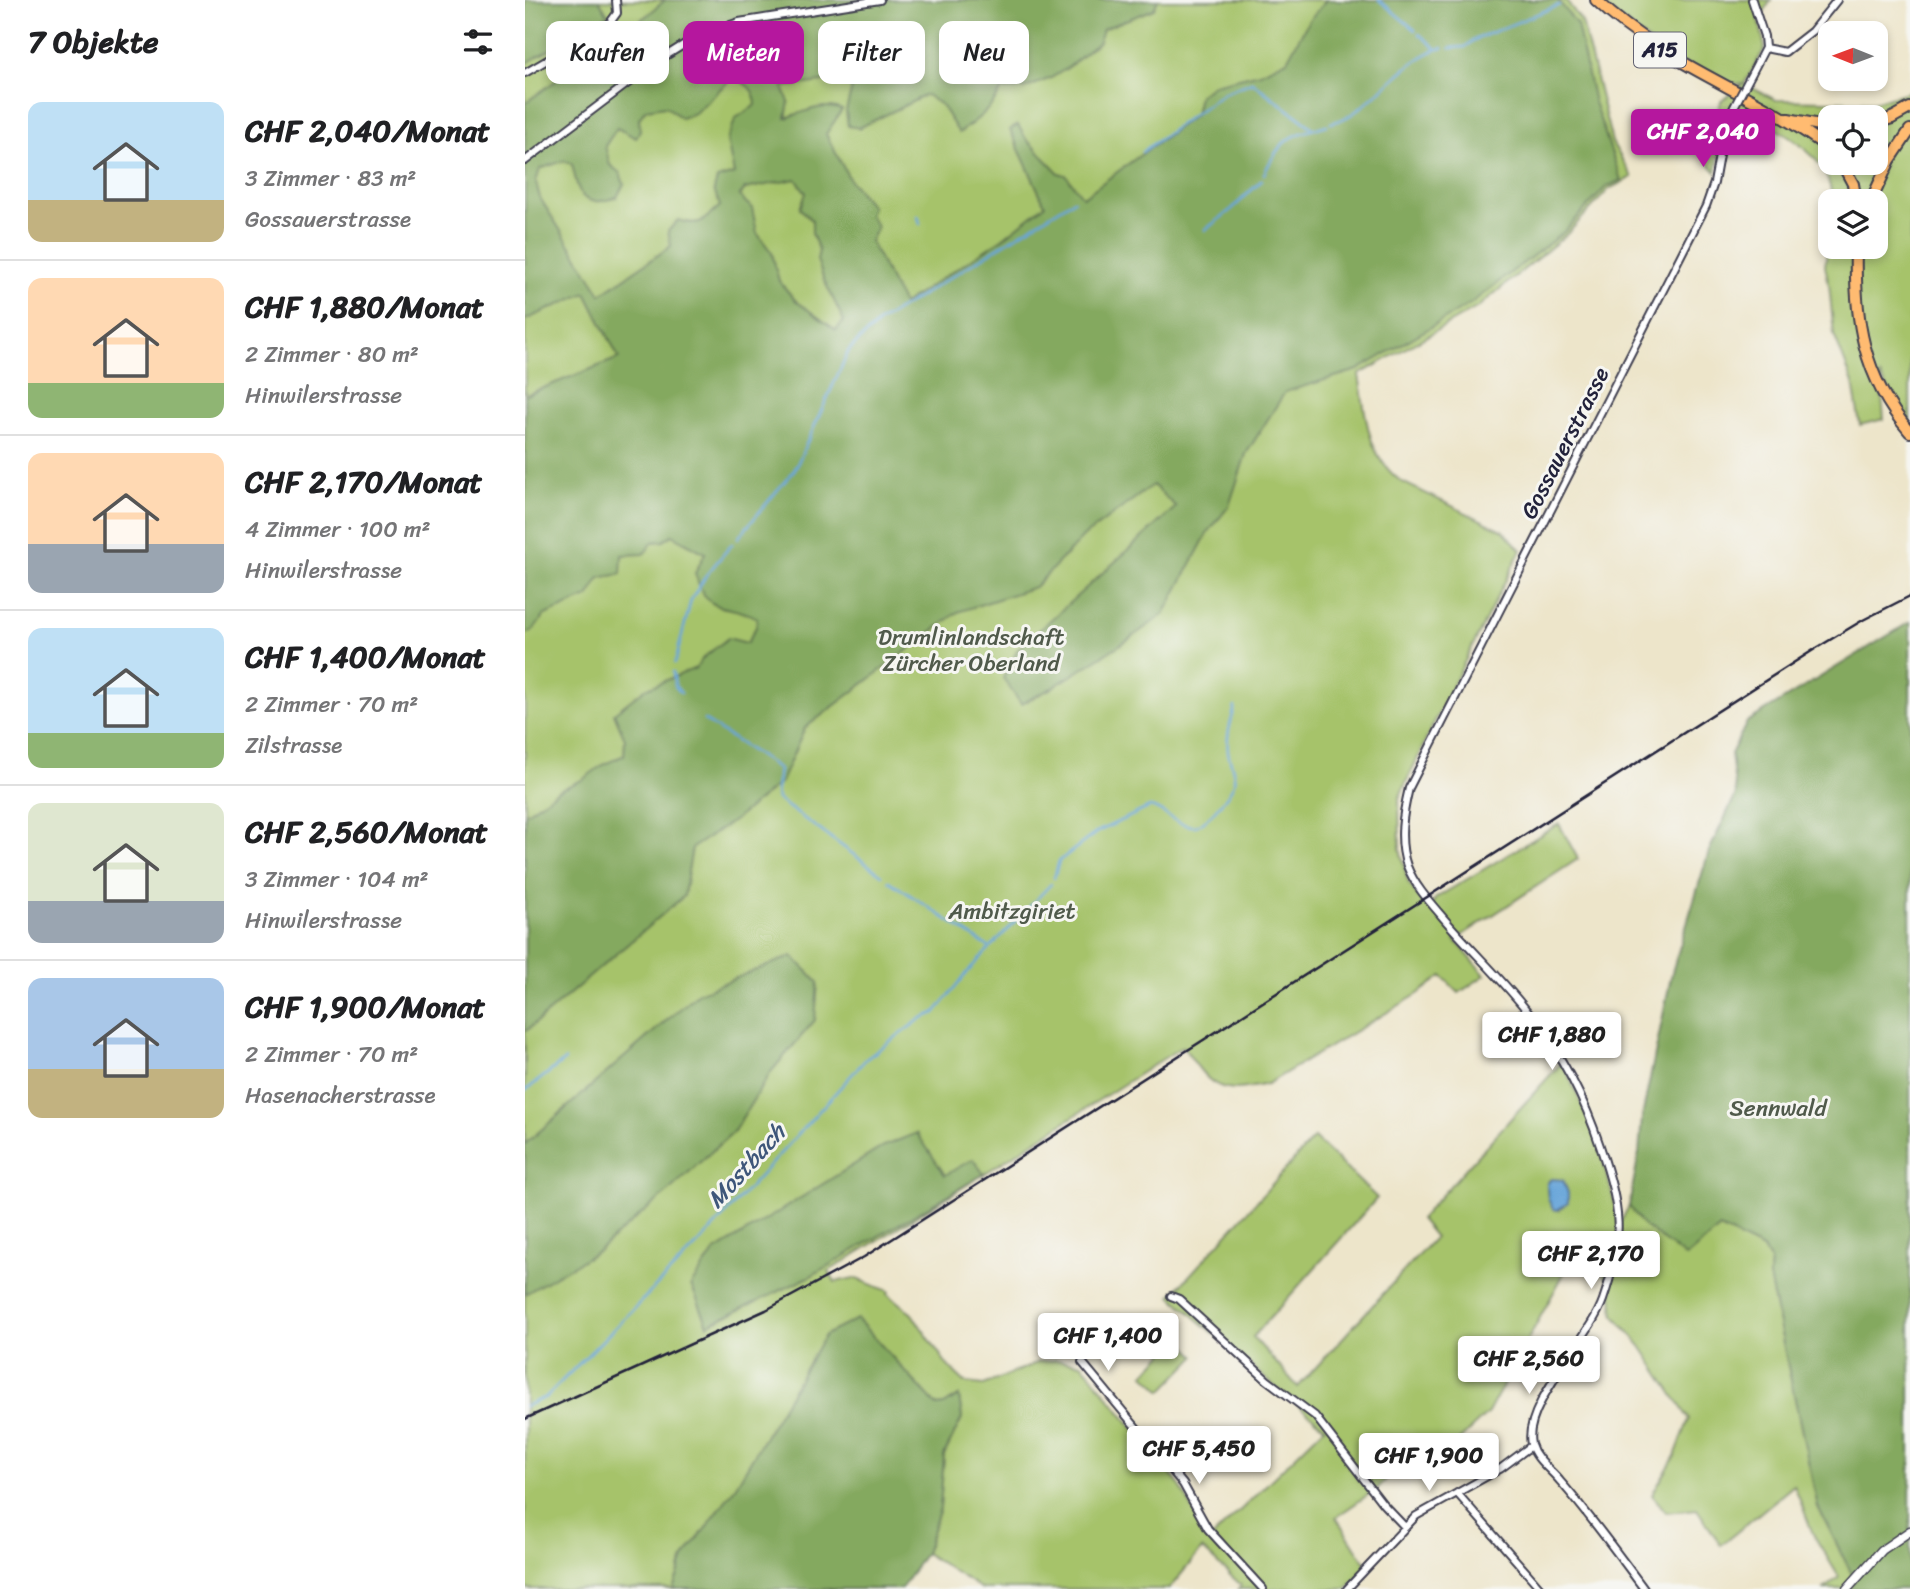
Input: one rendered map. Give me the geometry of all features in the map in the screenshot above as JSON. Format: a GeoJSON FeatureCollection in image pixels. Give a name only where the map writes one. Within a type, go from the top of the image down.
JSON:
{"type":"FeatureCollection","features":[{"type":"Feature","properties":{"kind":"highway","name":"A15"},"geometry":{"type":"LineString","coordinates":[[1596,0],[1632,32],[1670,57],[1769,111],[1818,142]]}},
{"type":"Feature","properties":{"kind":"highway"},"geometry":{"type":"LineString","coordinates":[[1888,119],[1910,108]]}},
{"type":"Feature","properties":{"kind":"highway","name":"A15"},"geometry":{"type":"LineString","coordinates":[[1769,111],[1802,123],[1818,125]]}},
{"type":"Feature","properties":{"kind":"highway"},"geometry":{"type":"LineString","coordinates":[[1876,189],[1910,130]]}},
{"type":"Feature","properties":{"kind":"highway"},"geometry":{"type":"LineString","coordinates":[[1856,259],[1856,312],[1867,357],[1886,398],[1910,432]]}},
{"type":"Feature","properties":{"kind":"street"},"geometry":{"type":"LineString","coordinates":[[525,73],[609,24],[617,13],[616,0]]}},
{"type":"Feature","properties":{"kind":"street"},"geometry":{"type":"LineString","coordinates":[[525,161],[645,70],[696,37],[739,22],[880,0]]}},
{"type":"Feature","properties":{"kind":"street"},"geometry":{"type":"LineString","coordinates":[[1752,0],[1764,36],[1765,48],[1785,52],[1812,31],[1837,0]]}},
{"type":"Feature","properties":{"kind":"street","name":"Gossauerstrasse"},"geometry":{"type":"LineString","coordinates":[[1531,1446],[1529,1430],[1537,1409],[1602,1303],[1618,1242],[1615,1191],[1597,1137],[1574,1086],[1546,1037],[1530,1014],[1426,898],[1407,865],[1402,837],[1402,814],[1409,788],[1706,206],[1714,183],[1724,128],[1765,48]]}},
{"type":"Feature","properties":{"kind":"street"},"geometry":{"type":"LineString","coordinates":[[1171,1296],[1179,1299],[1267,1380],[1315,1416],[1383,1504],[1404,1526]]}},
{"type":"Feature","properties":{"kind":"street"},"geometry":{"type":"LineString","coordinates":[[1082,1362],[1183,1484],[1208,1529],[1263,1589]]}},
{"type":"Feature","properties":{"kind":"street"},"geometry":{"type":"LineString","coordinates":[[1347,1589],[1416,1516],[1500,1469],[1531,1446],[1644,1589]]}},
{"type":"Feature","properties":{"kind":"street"},"geometry":{"type":"LineString","coordinates":[[1457,1493],[1541,1589]]}},
{"type":"Feature","properties":{"kind":"street"},"geometry":{"type":"LineString","coordinates":[[1847,1589],[1882,1550],[1910,1531]]}},
{"type":"Feature","properties":{"kind":"green space"},"geometry":{"type":"Polygon","coordinates":[[[525,0],[599,0],[608,15],[598,21],[546,21],[546,52],[525,64],[525,0]]]}},
{"type":"Feature","properties":{"kind":"green space","name":"Drumlinlandschaft Zürcher Oberland"},"geometry":{"type":"Polygon","coordinates":[[[599,0],[1566,0],[1582,22],[1612,142],[1632,177],[1609,189],[1567,234],[1478,307],[1359,375],[1366,420],[1374,447],[1390,472],[1402,482],[1504,531],[1521,550],[1399,798],[1400,849],[1408,882],[1415,892],[1420,891],[1416,894],[1429,909],[1436,898],[1559,824],[1578,859],[1455,940],[1485,975],[1459,993],[1442,976],[1418,994],[1267,1084],[1250,1088],[1225,1088],[1216,1084],[1200,1070],[1183,1046],[829,1271],[835,1282],[854,1278],[889,1291],[888,1294],[912,1314],[948,1366],[966,1383],[984,1385],[1039,1362],[1056,1360],[1082,1364],[1180,1486],[1205,1531],[1212,1538],[1325,1427],[1171,1296],[1314,1138],[1377,1198],[1253,1337],[1298,1387],[1435,1237],[1420,1219],[1562,1062],[1597,1137],[1620,1223],[1629,1206],[1644,1226],[1720,1228],[1763,1249],[1770,1260],[1769,1277],[1818,1507],[1855,1580],[1847,1589],[1824,1589],[1839,1577],[1813,1534],[1794,1485],[1721,1545],[1697,1509],[1666,1512],[1652,1495],[1675,1456],[1689,1419],[1641,1346],[1614,1315],[1611,1286],[1599,1265],[1569,1264],[1488,1413],[1422,1475],[1398,1467],[1378,1488],[1336,1517],[1367,1566],[1347,1589],[1238,1589],[1241,1585],[1202,1549],[1169,1589],[982,1589],[925,1553],[940,1508],[944,1455],[962,1418],[959,1396],[937,1406],[859,1321],[697,1589],[525,1589],[525,107],[557,84],[669,84],[669,21],[644,21],[654,14],[652,12],[639,21],[598,21],[608,15],[599,0]],[[1563,1180],[1548,1181],[1548,1195],[1553,1209],[1559,1210],[1567,1203],[1568,1193],[1563,1180]]]}},
{"type":"Feature","properties":{"kind":"green space"},"geometry":{"type":"Polygon","coordinates":[[[665,0],[1158,0],[1154,9],[1103,29],[1099,42],[1051,78],[1024,89],[1002,90],[983,114],[959,133],[941,105],[926,95],[859,128],[848,126],[846,111],[852,87],[841,84],[925,84],[925,21],[818,21],[818,83],[783,87],[789,102],[786,118],[821,107],[842,110],[826,134],[851,182],[872,207],[869,214],[877,227],[870,241],[903,304],[1002,239],[1045,205],[1010,130],[1018,125],[1026,139],[1059,173],[1066,175],[1083,197],[1195,115],[1199,95],[1214,84],[1260,73],[1287,60],[1309,20],[1326,0],[1558,0],[1577,25],[1594,102],[1621,180],[1606,187],[1564,232],[1470,304],[1358,370],[1285,392],[1246,454],[1229,506],[1207,534],[1164,614],[1129,639],[1052,688],[1021,704],[1003,678],[1018,649],[1176,507],[1153,485],[1084,536],[1035,587],[958,612],[805,728],[781,782],[736,819],[692,848],[684,896],[525,1032],[525,814],[559,790],[624,755],[625,739],[614,713],[645,689],[696,668],[703,658],[728,638],[747,643],[756,627],[757,618],[718,606],[705,597],[695,573],[705,553],[672,535],[664,541],[653,542],[644,554],[622,555],[621,574],[600,578],[588,597],[545,615],[532,632],[525,634],[525,395],[619,358],[586,293],[525,320],[525,103],[551,84],[669,84],[669,21],[639,21],[665,0]],[[683,21],[683,84],[726,84],[695,113],[681,118],[666,106],[646,109],[639,119],[640,130],[636,138],[617,128],[605,146],[610,165],[620,173],[624,184],[617,197],[595,202],[583,197],[572,164],[563,161],[540,169],[536,182],[540,198],[601,294],[671,246],[668,231],[678,220],[697,223],[720,206],[714,190],[717,179],[734,174],[727,140],[736,118],[756,105],[749,88],[744,84],[804,84],[804,21],[683,21]],[[796,179],[745,189],[739,196],[752,208],[757,233],[772,253],[779,281],[796,301],[836,330],[844,321],[817,260],[819,250],[812,234],[812,221],[800,208],[806,193],[796,179]]]}},
{"type":"Feature","properties":{"kind":"green space"},"geometry":{"type":"Polygon","coordinates":[[[1596,0],[1771,0],[1759,20],[1765,48],[1744,84],[1776,100],[1874,102],[1910,91],[1910,421],[1900,410],[1880,375],[1884,419],[1860,425],[1853,383],[1834,335],[1825,266],[1826,259],[1888,259],[1888,189],[1830,189],[1826,175],[1888,175],[1888,105],[1818,105],[1818,162],[1797,142],[1734,107],[1724,128],[1716,172],[1708,163],[1721,101],[1743,84],[1730,83],[1670,57],[1596,0]]]}},
{"type":"Feature","properties":{"kind":"green space","name":"Drumlinlandschaft Zürcher Oberland"},"geometry":{"type":"Polygon","coordinates":[[[546,52],[546,84],[552,84],[525,103],[525,64],[546,52]]]}},
{"type":"Feature","properties":{"kind":"green space","name":"Sennwald"},"geometry":{"type":"Polygon","coordinates":[[[1910,622],[1910,1589],[1847,1589],[1855,1580],[1818,1507],[1769,1277],[1770,1260],[1763,1249],[1720,1228],[1686,1257],[1644,1226],[1629,1206],[1639,1153],[1642,1117],[1672,972],[1709,851],[1736,794],[1731,754],[1747,722],[1910,622]]]}},
{"type":"Feature","properties":{"kind":"green space"},"geometry":{"type":"Polygon","coordinates":[[[792,956],[818,982],[815,1020],[770,1073],[734,1131],[598,1251],[525,1294],[525,1144],[698,993],[792,956]]]}},
{"type":"Feature","properties":{"kind":"green space"},"geometry":{"type":"Polygon","coordinates":[[[917,1133],[945,1175],[973,1159],[984,1174],[809,1277],[708,1325],[691,1285],[714,1252],[884,1146],[917,1133]]]}},
{"type":"Feature","properties":{"kind":"green space"},"geometry":{"type":"Polygon","coordinates":[[[857,1319],[937,1406],[959,1396],[962,1418],[944,1455],[940,1508],[925,1553],[901,1589],[673,1589],[684,1558],[734,1489],[825,1335],[857,1319]]]}},
{"type":"Feature","properties":{"kind":"green space"},"geometry":{"type":"Polygon","coordinates":[[[1178,1338],[1196,1356],[1162,1391],[1144,1374],[1178,1338]]]}},
{"type":"Feature","properties":{"kind":"water"},"geometry":{"type":"Polygon","coordinates":[[[1551,1179],[1563,1180],[1568,1193],[1568,1203],[1557,1210],[1553,1209],[1548,1199],[1547,1184],[1551,1179]]]}},
{"type":"Feature","properties":{"kind":"waterway"},"geometry":{"type":"LineString","coordinates":[[1379,0],[1415,30]]}},
{"type":"Feature","properties":{"kind":"waterway"},"geometry":{"type":"LineString","coordinates":[[1450,48],[1465,47],[1474,40],[1559,5]]}},
{"type":"Feature","properties":{"kind":"waterway"},"geometry":{"type":"LineString","coordinates":[[1419,34],[1437,49]]}},
{"type":"Feature","properties":{"kind":"waterway"},"geometry":{"type":"LineString","coordinates":[[1331,123],[1362,107],[1420,58],[1443,48]]}},
{"type":"Feature","properties":{"kind":"waterway"},"geometry":{"type":"LineString","coordinates":[[1142,152],[1223,93],[1252,82],[1314,129]]}},
{"type":"Feature","properties":{"kind":"waterway"},"geometry":{"type":"LineString","coordinates":[[1264,174],[1276,152],[1288,140],[1327,125]]}},
{"type":"Feature","properties":{"kind":"waterway"},"geometry":{"type":"LineString","coordinates":[[1205,230],[1262,180]]}},
{"type":"Feature","properties":{"kind":"waterway"},"geometry":{"type":"LineString","coordinates":[[738,538],[795,469],[849,350],[879,322],[1074,200]]}},
{"type":"Feature","properties":{"kind":"waterway"},"geometry":{"type":"LineString","coordinates":[[918,216],[920,224]]}},
{"type":"Feature","properties":{"kind":"waterway"},"geometry":{"type":"LineString","coordinates":[[675,663],[691,600],[707,574],[732,544]]}},
{"type":"Feature","properties":{"kind":"waterway"},"geometry":{"type":"LineString","coordinates":[[673,672],[675,686],[681,693]]}},
{"type":"Feature","properties":{"kind":"waterway","name":"Mostbach"},"geometry":{"type":"LineString","coordinates":[[1054,878],[1059,861],[1097,832],[1150,807],[1188,826],[1199,824],[1211,815],[1234,783],[1228,745],[1235,707]]}},
{"type":"Feature","properties":{"kind":"waterway","name":"Mostbach"},"geometry":{"type":"LineString","coordinates":[[704,720],[779,769],[777,799],[882,875]]}},
{"type":"Feature","properties":{"kind":"waterway","name":"Mostbach"},"geometry":{"type":"LineString","coordinates":[[889,881],[990,948]]}},
{"type":"Feature","properties":{"kind":"waterway","name":"Mostbach"},"geometry":{"type":"LineString","coordinates":[[525,1406],[546,1397],[704,1238],[866,1059],[922,1018],[935,1013],[972,967],[1051,884]]}},
{"type":"Feature","properties":{"kind":"waterway"},"geometry":{"type":"LineString","coordinates":[[525,1091],[565,1060]]}},
{"type":"Feature","properties":{"kind":"railway"},"geometry":{"type":"LineString","coordinates":[[525,1419],[766,1310],[864,1257],[1815,649],[1910,596]]}},
{"type":"Feature","properties":{"kind":"park label","name":"Ambitzgiriet"},"geometry":{"type":"Point","coordinates":[1012,911]}}]}
